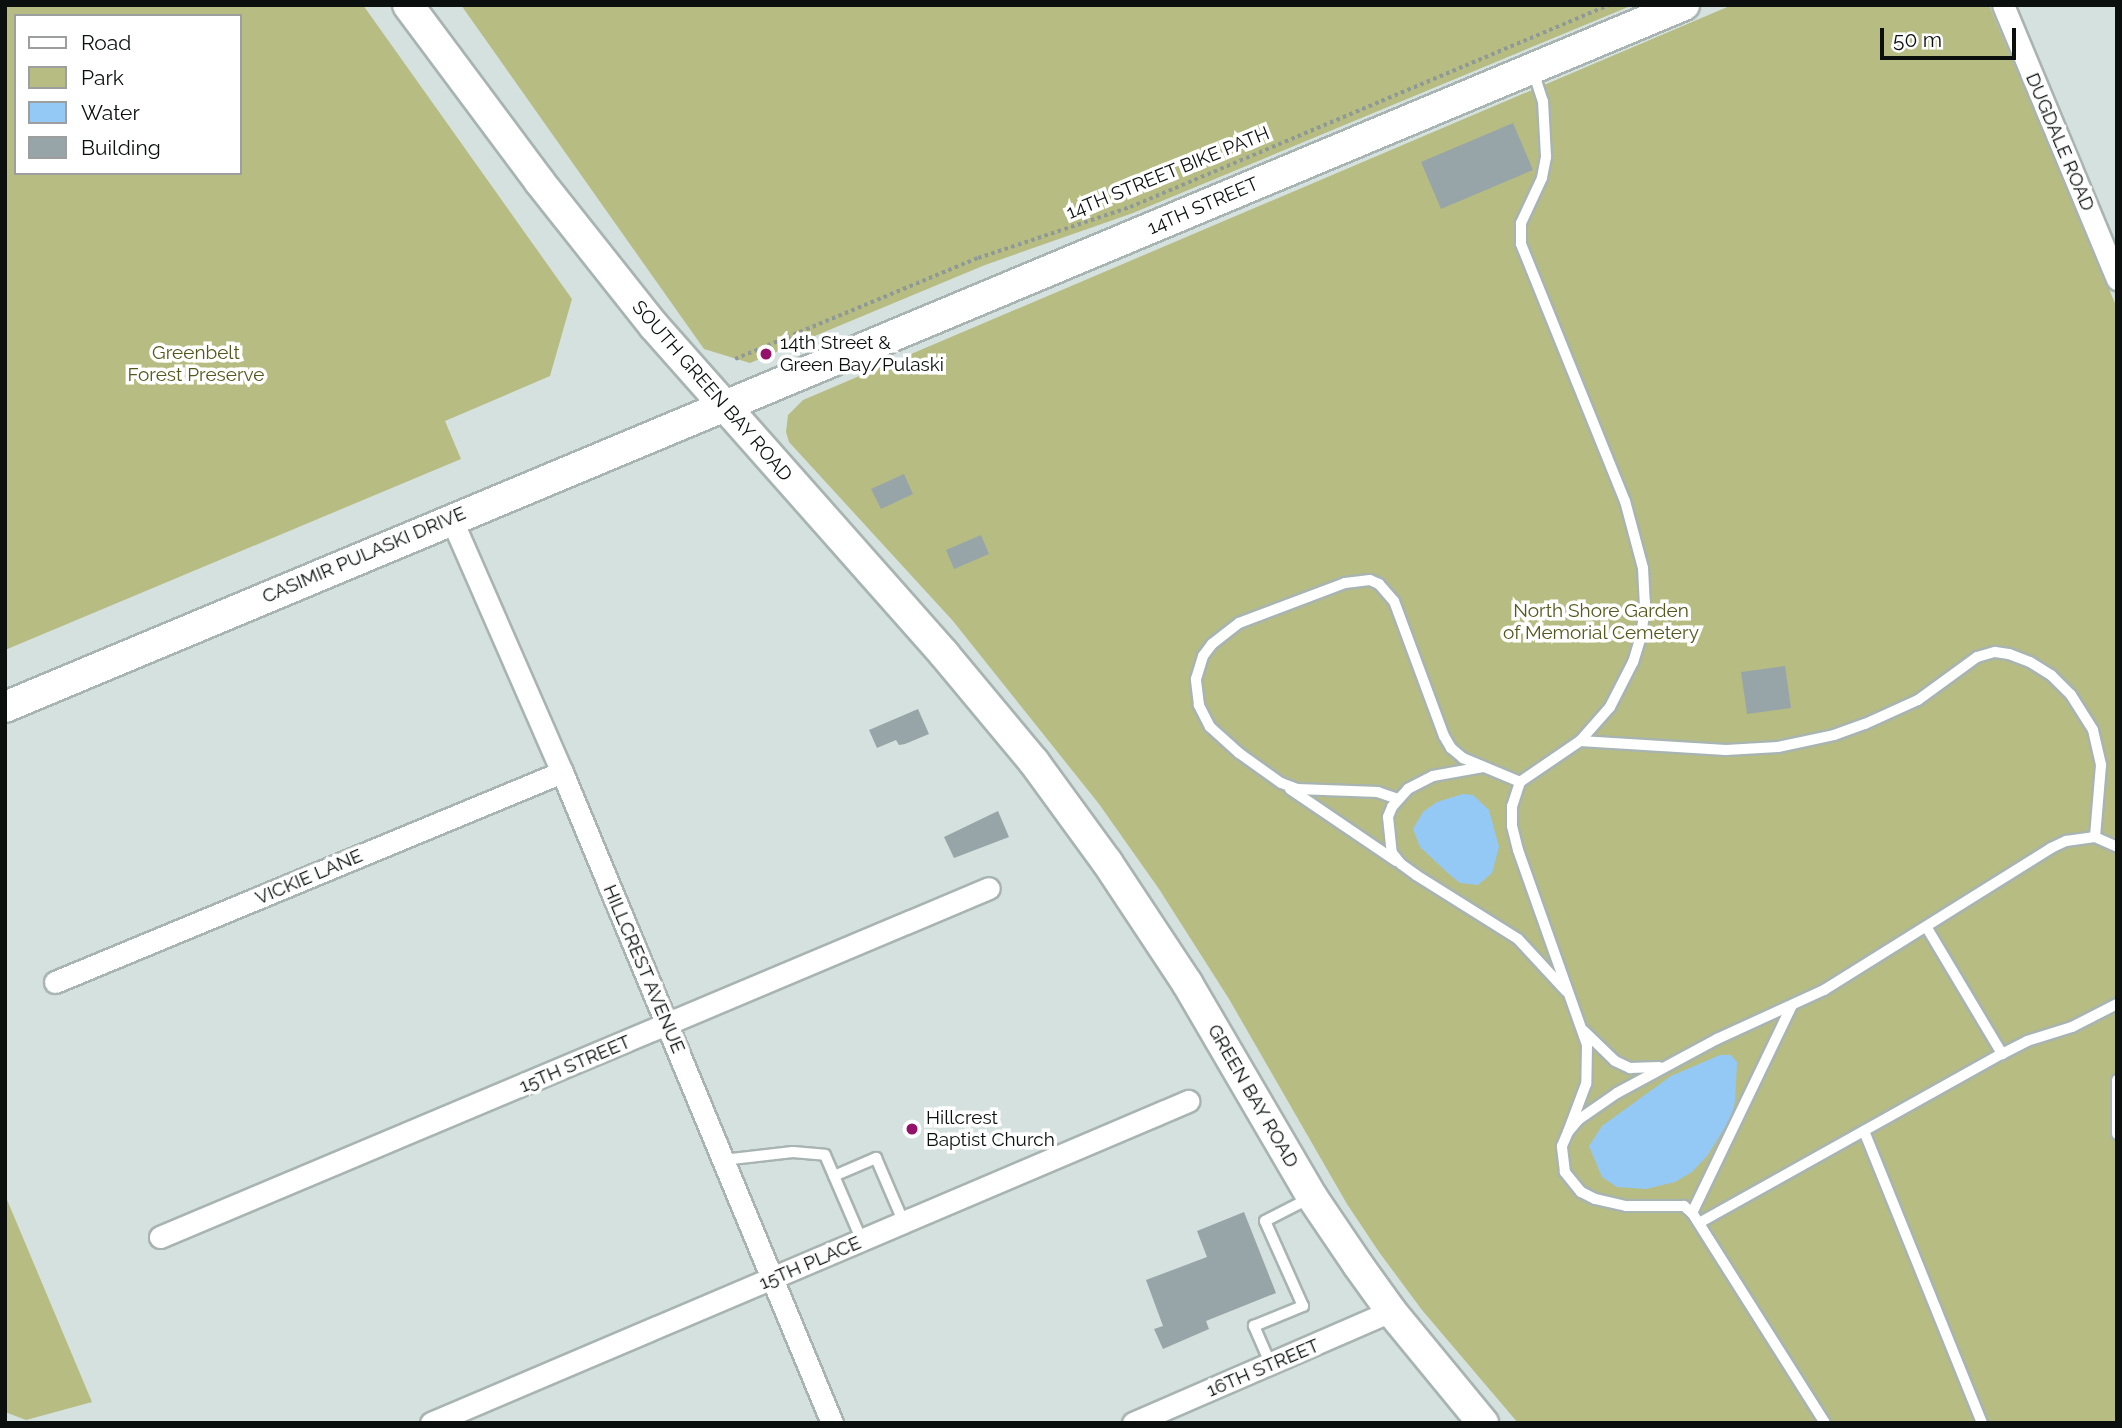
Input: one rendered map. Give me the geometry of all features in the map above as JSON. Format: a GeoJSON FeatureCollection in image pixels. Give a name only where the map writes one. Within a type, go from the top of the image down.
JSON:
{"type":"FeatureCollection","features":[{"type":"Feature","properties":{"kind":"street","name":"SOUTH GREEN BAY ROAD"},"geometry":{"type":"LineString","coordinates":[[408,5],[539,181],[723,406],[892,595],[1034,762]]}},
{"type":"Feature","properties":{"kind":"street","name":"14TH STREET"},"geometry":{"type":"LineString","coordinates":[[723,406],[1684,5]]}},
{"type":"Feature","properties":{"kind":"street","name":"DUGDALE ROAD"},"geometry":{"type":"LineString","coordinates":[[2003,5],[2117,279]]}},
{"type":"Feature","properties":{"kind":"street","name":"CASIMIR PULASKI DRIVE"},"geometry":{"type":"LineString","coordinates":[[5,707],[723,406]]}},
{"type":"Feature","properties":{"kind":"street","name":"HILLCREST AVENUE"},"geometry":{"type":"LineString","coordinates":[[451,518],[562,772],[832,1423]]}},
{"type":"Feature","properties":{"kind":"street","name":"GREEN BAY ROAD"},"geometry":{"type":"LineString","coordinates":[[1034,762],[1107,862],[1181,973],[1312,1197],[1391,1311],[1483,1423]]}},
{"type":"Feature","properties":{"kind":"street","name":"VICKIE LANE"},"geometry":{"type":"LineString","coordinates":[[55,982],[562,772]]}},
{"type":"Feature","properties":{"kind":"street","name":"15TH STREET"},"geometry":{"type":"LineString","coordinates":[[160,1237],[667,1026],[989,888]]}},
{"type":"Feature","properties":{"kind":"street","name":"15TH PLACE"},"geometry":{"type":"LineString","coordinates":[[431,1423],[1188,1101]]}},
{"type":"Feature","properties":{"kind":"street","name":"16TH STREET"},"geometry":{"type":"LineString","coordinates":[[1133,1423],[1391,1311]]}},
{"type":"Feature","properties":{"kind":"lane"},"geometry":{"type":"LineString","coordinates":[[1532,68],[1543,101],[1546,157],[1542,178],[1521,223],[1521,244],[1625,501],[1643,568],[1645,602],[1642,633],[1633,662],[1610,707],[1580,741],[1520,782],[1512,806],[1512,826],[1587,1045],[1586,1084],[1562,1146],[1565,1172],[1581,1192],[1595,1199],[1626,1206],[1684,1206],[1695,1218],[1825,1423]]}},
{"type":"Feature","properties":{"kind":"lane"},"geometry":{"type":"LineString","coordinates":[[1520,782],[1463,758],[1444,736],[1388,590],[1370,580],[1359,581],[1239,623],[1212,644],[1199,667],[1196,679],[1199,705],[1210,727],[1281,783],[1518,939],[1572,1000]]}},
{"type":"Feature","properties":{"kind":"lane"},"geometry":{"type":"LineString","coordinates":[[1580,741],[1726,750],[1789,744],[1834,735],[1918,700],[1977,657],[1995,652],[2009,654],[2030,662],[2051,675],[2071,695],[2093,730],[2101,765],[2095,837]]}},
{"type":"Feature","properties":{"kind":"lane"},"geometry":{"type":"LineString","coordinates":[[1401,864],[1392,853],[1387,829],[1388,817],[1398,799],[1408,789],[1433,776],[1483,767]]}},
{"type":"Feature","properties":{"kind":"lane"},"geometry":{"type":"LineString","coordinates":[[1281,783],[1297,789],[1378,792],[1398,799]]}},
{"type":"Feature","properties":{"kind":"lane"},"geometry":{"type":"LineString","coordinates":[[1568,1132],[1578,1120],[1665,1066],[1824,990],[2051,848],[2066,841],[2095,837],[2117,847]]}},
{"type":"Feature","properties":{"kind":"lane"},"geometry":{"type":"LineString","coordinates":[[1927,928],[2002,1054]]}},
{"type":"Feature","properties":{"kind":"lane"},"geometry":{"type":"LineString","coordinates":[[1695,1218],[1864,1131],[2027,1041],[2072,1027],[2117,1004]]}},
{"type":"Feature","properties":{"kind":"lane"},"geometry":{"type":"LineString","coordinates":[[1695,1218],[1791,1007]]}},
{"type":"Feature","properties":{"kind":"lane"},"geometry":{"type":"LineString","coordinates":[[1583,1030],[1602,1051],[1630,1068],[1665,1066]]}},
{"type":"Feature","properties":{"kind":"lane"},"geometry":{"type":"LineString","coordinates":[[2117,1080],[2117,1134]]}},
{"type":"Feature","properties":{"kind":"lane"},"geometry":{"type":"LineString","coordinates":[[1864,1131],[1982,1423]]}},
{"type":"Feature","properties":{"kind":"lane"},"geometry":{"type":"LineString","coordinates":[[723,1160],[793,1152],[825,1155],[862,1241]]}},
{"type":"Feature","properties":{"kind":"lane"},"geometry":{"type":"LineString","coordinates":[[834,1176],[876,1158],[904,1223]]}},
{"type":"Feature","properties":{"kind":"lane"},"geometry":{"type":"LineString","coordinates":[[1271,1365],[1254,1326],[1303,1306],[1265,1221],[1312,1197]]}},
{"type":"Feature","properties":{"kind":"path","name":"14TH STREET BIKE PATH"},"geometry":{"type":"LineString","coordinates":[[735,359],[978,258],[1130,207],[1609,5]]}},
{"type":"Feature","properties":{"kind":"green space","name":"Greenbelt Forest Preserve"},"geometry":{"type":"Polygon","coordinates":[[[5,5],[363,5],[572,299],[550,376],[445,421],[461,459],[5,650],[5,5]]]}},
{"type":"Feature","properties":{"kind":"green space"},"geometry":{"type":"Polygon","coordinates":[[[461,5],[1633,5],[1133,213],[985,265],[750,363],[704,349],[461,5]]]}},
{"type":"Feature","properties":{"kind":"green space","name":"North Shore Garden of Memorial Cemetery"},"geometry":{"type":"Polygon","coordinates":[[[1732,5],[1989,5],[2117,308],[2117,1423],[1518,1423],[1422,1310],[1379,1252],[1347,1204],[1229,999],[1159,889],[1099,804],[953,621],[789,442],[786,432],[788,415],[803,400],[1732,5]]]}},
{"type":"Feature","properties":{"kind":"green space"},"geometry":{"type":"Polygon","coordinates":[[[5,1195],[92,1402],[26,1420],[5,1412],[5,1195]]]}},
{"type":"Feature","properties":{"kind":"water"},"geometry":{"type":"Polygon","coordinates":[[[1463,794],[1473,795],[1489,810],[1499,847],[1492,873],[1478,885],[1460,883],[1450,875],[1420,847],[1413,829],[1423,812],[1437,802],[1463,794]]]}},
{"type":"Feature","properties":{"kind":"water"},"geometry":{"type":"Polygon","coordinates":[[[1720,1055],[1731,1055],[1737,1062],[1735,1101],[1731,1118],[1707,1156],[1692,1172],[1675,1182],[1646,1189],[1617,1187],[1602,1177],[1589,1146],[1602,1126],[1671,1076],[1720,1055]]]}},
{"type":"Feature","properties":{"kind":"building"},"geometry":{"type":"Polygon","coordinates":[[[1513,123],[1533,170],[1441,209],[1421,162],[1513,123]]]}},
{"type":"Feature","properties":{"kind":"building"},"geometry":{"type":"Polygon","coordinates":[[[904,474],[913,494],[881,509],[871,489],[904,474]]]}},
{"type":"Feature","properties":{"kind":"building"},"geometry":{"type":"Polygon","coordinates":[[[981,535],[989,554],[954,569],[946,550],[981,535]]]}},
{"type":"Feature","properties":{"kind":"building"},"geometry":{"type":"Polygon","coordinates":[[[1785,666],[1791,708],[1747,714],[1741,672],[1785,666]]]}},
{"type":"Feature","properties":{"kind":"building"},"geometry":{"type":"Polygon","coordinates":[[[918,709],[929,734],[905,744],[899,745],[896,740],[877,748],[869,730],[918,709]]]}},
{"type":"Feature","properties":{"kind":"building"},"geometry":{"type":"Polygon","coordinates":[[[998,811],[1009,837],[954,858],[944,837],[998,811]]]}},
{"type":"Feature","properties":{"kind":"building"},"geometry":{"type":"Polygon","coordinates":[[[1244,1212],[1276,1293],[1206,1321],[1209,1329],[1163,1349],[1154,1329],[1163,1326],[1146,1280],[1207,1257],[1197,1231],[1244,1212]]]}},
{"type":"Feature","properties":{"kind":"place","name":"14th Street & Green Bay/Pulaski"},"geometry":{"type":"Point","coordinates":[766,354]}},
{"type":"Feature","properties":{"kind":"place","name":"Hillcrest Baptist Church"},"geometry":{"type":"Point","coordinates":[912,1129]}}]}
